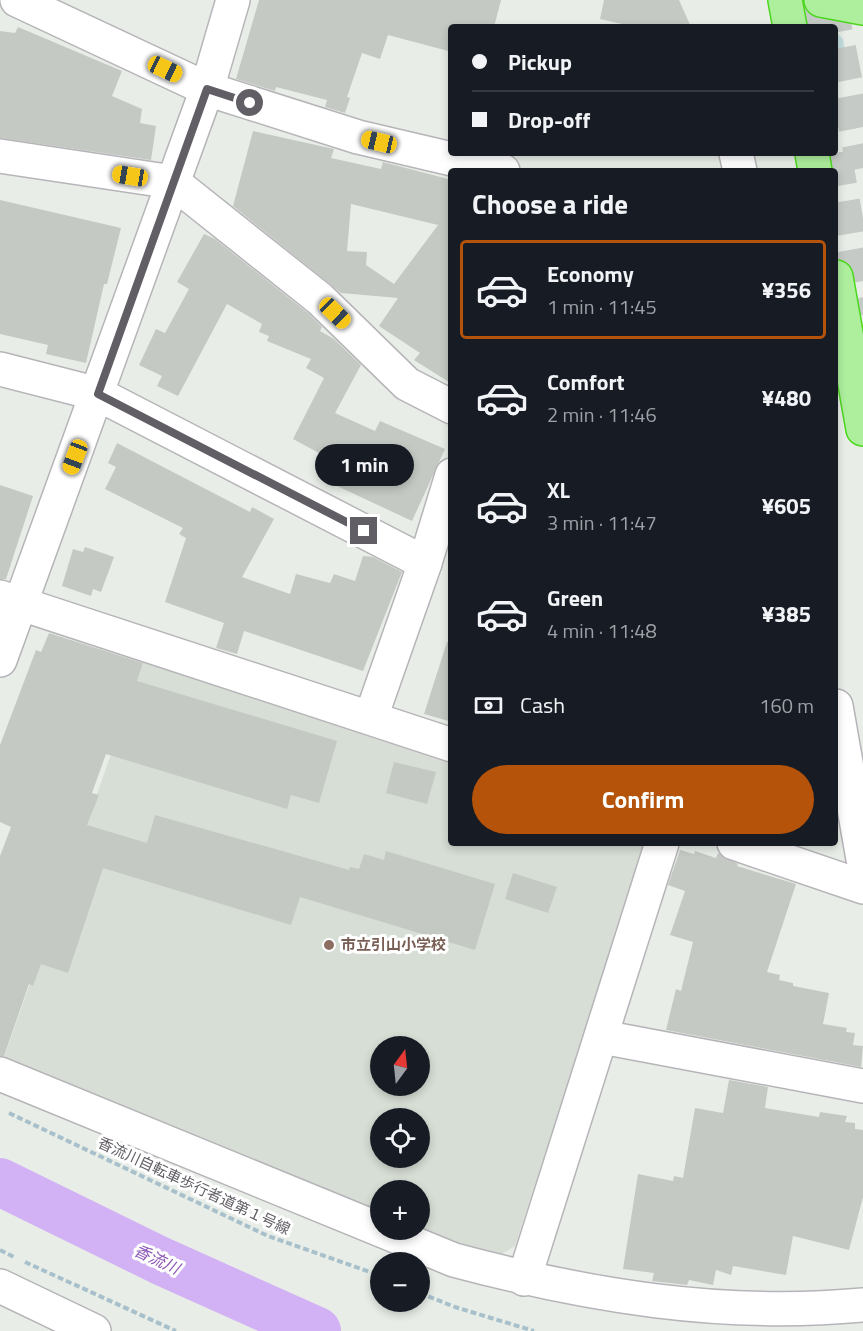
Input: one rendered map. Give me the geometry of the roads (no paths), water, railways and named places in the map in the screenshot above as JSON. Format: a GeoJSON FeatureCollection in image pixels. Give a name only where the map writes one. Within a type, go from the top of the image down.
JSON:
{"type":"FeatureCollection","features":[{"type":"Feature","properties":{"kind":"highway"},"geometry":{"type":"LineString","coordinates":[[785,0],[789,24]]}},
{"type":"Feature","properties":{"kind":"highway"},"geometry":{"type":"LineString","coordinates":[[821,0],[863,8]]}},
{"type":"Feature","properties":{"kind":"highway"},"geometry":{"type":"LineString","coordinates":[[839,313],[863,429]]}},
{"type":"Feature","properties":{"kind":"street"},"geometry":{"type":"LineString","coordinates":[[17,0],[207,89],[358,137],[490,168]]}},
{"type":"Feature","properties":{"kind":"street"},"geometry":{"type":"LineString","coordinates":[[0,660],[10,600],[98,394],[207,89],[233,0]]}},
{"type":"Feature","properties":{"kind":"street"},"geometry":{"type":"LineString","coordinates":[[0,156],[173,182],[320,298],[407,384],[448,405]]}},
{"type":"Feature","properties":{"kind":"street"},"geometry":{"type":"LineString","coordinates":[[0,369],[98,394],[425,563]]}},
{"type":"Feature","properties":{"kind":"street"},"geometry":{"type":"LineString","coordinates":[[371,717],[425,563],[448,488]]}},
{"type":"Feature","properties":{"kind":"street"},"geometry":{"type":"LineString","coordinates":[[10,600],[448,744]]}},
{"type":"Feature","properties":{"kind":"street"},"geometry":{"type":"LineString","coordinates":[[838,717],[863,859]]}},
{"type":"Feature","properties":{"kind":"street"},"geometry":{"type":"LineString","coordinates":[[524,1279],[661,846]]}},
{"type":"Feature","properties":{"kind":"street"},"geometry":{"type":"LineString","coordinates":[[743,846],[863,887]]}},
{"type":"Feature","properties":{"kind":"street"},"geometry":{"type":"LineString","coordinates":[[602,1037],[863,1086]]}},
{"type":"Feature","properties":{"kind":"street"},"geometry":{"type":"LineString","coordinates":[[0,1074],[454,1260],[524,1279],[627,1299],[760,1311],[863,1305]]}},
{"type":"Feature","properties":{"kind":"street"},"geometry":{"type":"LineString","coordinates":[[0,1286],[94,1331]]}},
{"type":"Feature","properties":{"kind":"waterway","name":"香流川"},"geometry":{"type":"LineString","coordinates":[[0,1182],[161,1261],[317,1331]]}},
{"type":"Feature","properties":{"kind":"tunnel"},"geometry":{"type":"LineString","coordinates":[[804,0],[808,24]]}},
{"type":"Feature","properties":{"kind":"tunnel"},"geometry":{"type":"LineString","coordinates":[[830,0],[835,24]]}},
{"type":"Feature","properties":{"kind":"tunnel"},"geometry":{"type":"LineString","coordinates":[[838,41],[863,168]]}},
{"type":"Feature","properties":{"kind":"tunnel"},"geometry":{"type":"LineString","coordinates":[[836,156],[838,168]]}},
{"type":"Feature","properties":{"kind":"tunnel"},"geometry":{"type":"LineString","coordinates":[[838,170],[863,315]]}},
{"type":"Feature","properties":{"kind":"place","name":"市立引山小学校"},"geometry":{"type":"Point","coordinates":[329,945]}}]}
